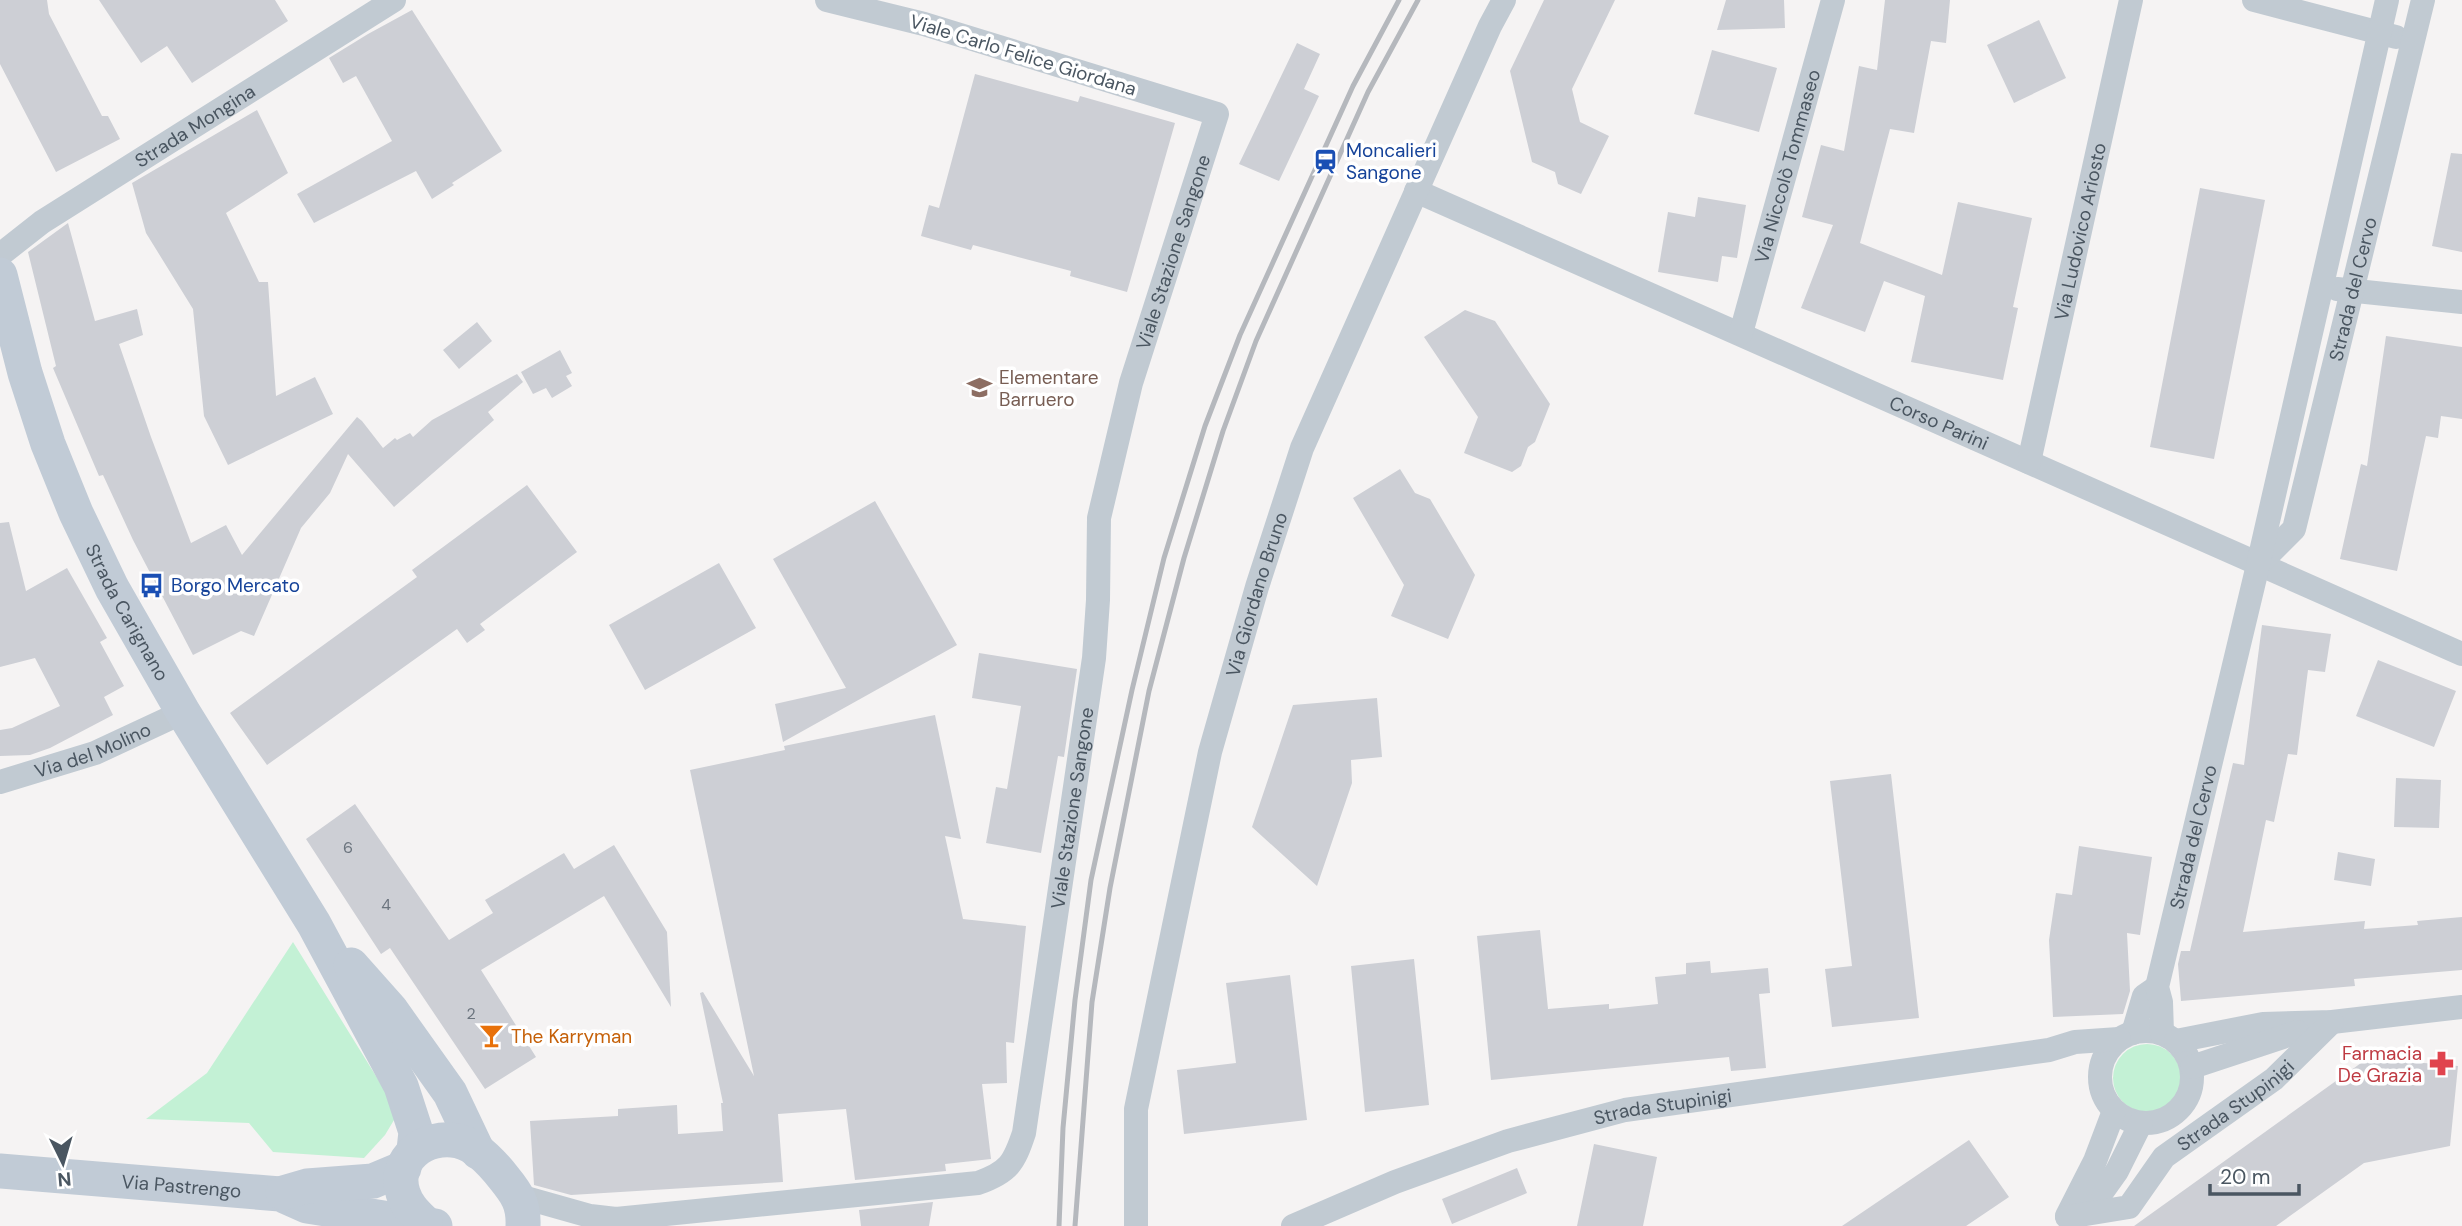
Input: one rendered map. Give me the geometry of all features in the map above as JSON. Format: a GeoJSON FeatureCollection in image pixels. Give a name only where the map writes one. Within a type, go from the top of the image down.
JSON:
{"type":"FeatureCollection","features":[{"type":"Feature","properties":{"kind":"main road","name":"Strada Carignano"},"geometry":{"type":"LineString","coordinates":[[0,275],[25,373],[48,444],[75,509],[112,587],[183,712],[314,924],[401,1086],[416,1132],[409,1159]]}},
{"type":"Feature","properties":{"kind":"main road","name":"Strada Carignano"},"geometry":{"type":"LineString","coordinates":[[314,924],[391,1010],[443,1082],[478,1152]]}},
{"type":"Feature","properties":{"kind":"main road","name":"Via Pastrengo"},"geometry":{"type":"LineString","coordinates":[[280,1194],[307,1186],[373,1181],[409,1159],[426,1144],[450,1140],[460,1142],[478,1152],[529,1216]]}},
{"type":"Feature","properties":{"kind":"main road","name":"Via Pastrengo"},"geometry":{"type":"LineString","coordinates":[[409,1159],[401,1183],[402,1192],[412,1211],[430,1225]]}},
{"type":"Feature","properties":{"kind":"main road","name":"Via Pastrengo"},"geometry":{"type":"LineString","coordinates":[[0,1171],[280,1194],[307,1206],[430,1225]]}},
{"type":"Feature","properties":{"kind":"street","name":"Strada Mongina"},"geometry":{"type":"LineString","coordinates":[[0,256],[42,222],[394,0]]}},
{"type":"Feature","properties":{"kind":"street","name":"Viale Carlo Felice Giordana"},"geometry":{"type":"LineString","coordinates":[[827,0],[924,24],[1217,114]]}},
{"type":"Feature","properties":{"kind":"street","name":"Via Giordano Bruno"},"geometry":{"type":"LineString","coordinates":[[1136,1226],[1136,1109],[1210,752],[1257,587],[1302,448],[1504,0]]}},
{"type":"Feature","properties":{"kind":"street","name":"Via Niccolò Tommaseo"},"geometry":{"type":"LineString","coordinates":[[1741,333],[1833,0]]}},
{"type":"Feature","properties":{"kind":"street","name":"Via Ludovico Ariosto"},"geometry":{"type":"LineString","coordinates":[[2029,462],[2131,0]]}},
{"type":"Feature","properties":{"kind":"street"},"geometry":{"type":"LineString","coordinates":[[2254,0],[2412,41]]}},
{"type":"Feature","properties":{"kind":"street","name":"Strada del Cervo"},"geometry":{"type":"LineString","coordinates":[[2169,1037],[2157,987],[2258,565],[2387,0]]}},
{"type":"Feature","properties":{"kind":"street","name":"Strada del Cervo"},"geometry":{"type":"LineString","coordinates":[[2258,565],[2294,529],[2423,0]]}},
{"type":"Feature","properties":{"kind":"street","name":"Viale Stazione Sangone"},"geometry":{"type":"LineString","coordinates":[[529,1216],[676,1220],[978,1183],[1007,1169],[1015,1160],[1024,1133],[1094,658],[1099,519],[1131,383],[1217,114]]}},
{"type":"Feature","properties":{"kind":"street","name":"Corso Parini"},"geometry":{"type":"LineString","coordinates":[[1416,191],[2462,654]]}},
{"type":"Feature","properties":{"kind":"street"},"geometry":{"type":"LineString","coordinates":[[2322,288],[2462,302]]}},
{"type":"Feature","properties":{"kind":"street","name":"Via del Molino"},"geometry":{"type":"LineString","coordinates":[[0,782],[96,753],[183,712]]}},
{"type":"Feature","properties":{"kind":"street","name":"Strada del Cervo"},"geometry":{"type":"LineString","coordinates":[[2126,1036],[2144,996],[2157,987]]}},
{"type":"Feature","properties":{"kind":"street","name":"Strada Stupinigi"},"geometry":{"type":"LineString","coordinates":[[2169,1037],[2263,1024],[2332,1022],[2462,1007]]}},
{"type":"Feature","properties":{"kind":"street","name":"Strada Stupinigi"},"geometry":{"type":"LineString","coordinates":[[2192,1068],[2332,1022]]}},
{"type":"Feature","properties":{"kind":"street","name":"Strada Stupinigi"},"geometry":{"type":"LineString","coordinates":[[2060,1221],[2129,1207],[2164,1157],[2274,1079],[2332,1022]]}},
{"type":"Feature","properties":{"kind":"street"},"geometry":{"type":"LineString","coordinates":[[2147,1030],[2169,1037],[2186,1053],[2192,1068],[2193,1082],[2189,1096],[2181,1108],[2156,1123],[2132,1121],[2114,1111],[2102,1092],[2101,1069],[2109,1050],[2126,1036],[2147,1030]]}},
{"type":"Feature","properties":{"kind":"street","name":"Strada Stupinigi"},"geometry":{"type":"LineString","coordinates":[[1293,1226],[1395,1182],[1508,1141],[1625,1110],[2049,1050],[2075,1042],[2126,1036]]}},
{"type":"Feature","properties":{"kind":"street","name":"Strada Stupinigi"},"geometry":{"type":"LineString","coordinates":[[2049,1050],[2101,1069]]}},
{"type":"Feature","properties":{"kind":"street"},"geometry":{"type":"LineString","coordinates":[[2060,1221],[2095,1161],[2114,1111]]}},
{"type":"Feature","properties":{"kind":"street"},"geometry":{"type":"LineString","coordinates":[[2060,1221],[2097,1199],[2117,1171],[2141,1123]]}},
{"type":"Feature","properties":{"kind":"green space"},"geometry":{"type":"Polygon","coordinates":[[[293,942],[384,1089],[397,1115],[385,1135],[364,1158],[273,1152],[249,1123],[146,1119],[207,1073],[293,942]]]}},
{"type":"Feature","properties":{"kind":"green space"},"geometry":{"type":"Polygon","coordinates":[[[2147,1044],[2160,1047],[2171,1054],[2178,1065],[2181,1078],[2178,1091],[2171,1102],[2160,1109],[2147,1112],[2134,1109],[2123,1102],[2116,1091],[2113,1078],[2116,1065],[2123,1054],[2134,1047],[2147,1044]]]}},
{"type":"Feature","properties":{"kind":"building"},"geometry":{"type":"Polygon","coordinates":[[[0,0],[47,0],[49,14],[102,116],[108,116],[120,139],[56,172],[0,64],[0,0]]]}},
{"type":"Feature","properties":{"kind":"building"},"geometry":{"type":"Polygon","coordinates":[[[99,0],[275,0],[288,21],[192,83],[167,46],[141,63],[99,0]]]}},
{"type":"Feature","properties":{"kind":"building"},"geometry":{"type":"Polygon","coordinates":[[[1544,0],[1615,0],[1572,89],[1580,122],[1609,136],[1581,194],[1558,184],[1555,172],[1532,162],[1510,71],[1544,0]]]}},
{"type":"Feature","properties":{"kind":"building"},"geometry":{"type":"Polygon","coordinates":[[[1726,0],[1784,0],[1785,28],[1717,30],[1726,0]]]}},
{"type":"Feature","properties":{"kind":"building"},"geometry":{"type":"Polygon","coordinates":[[[1885,0],[1950,0],[1946,43],[1931,41],[1914,133],[1890,129],[1860,243],[1942,275],[1958,202],[2032,218],[2013,307],[2018,308],[2003,380],[1911,362],[1925,296],[1884,281],[1865,332],[1801,308],[1833,225],[1802,217],[1821,145],[1844,151],[1859,66],[1877,70],[1885,0]]]}},
{"type":"Feature","properties":{"kind":"building"},"geometry":{"type":"Polygon","coordinates":[[[412,10],[502,151],[432,199],[416,171],[314,223],[297,194],[392,141],[356,76],[343,83],[329,58],[412,10]]]}},
{"type":"Feature","properties":{"kind":"building"},"geometry":{"type":"Polygon","coordinates":[[[2039,20],[2066,78],[2014,103],[1987,45],[2039,20]]]}},
{"type":"Feature","properties":{"kind":"building"},"geometry":{"type":"Polygon","coordinates":[[[1297,43],[1320,54],[1304,89],[1319,96],[1279,181],[1239,164],[1297,43]]]}},
{"type":"Feature","properties":{"kind":"building"},"geometry":{"type":"Polygon","coordinates":[[[1712,50],[1777,68],[1759,132],[1694,114],[1712,50]]]}},
{"type":"Feature","properties":{"kind":"building"},"geometry":{"type":"Polygon","coordinates":[[[975,74],[1078,102],[1080,96],[1175,123],[1127,292],[1070,276],[1071,271],[973,245],[971,250],[921,236],[929,205],[939,208],[975,74]]]}},
{"type":"Feature","properties":{"kind":"building"},"geometry":{"type":"Polygon","coordinates":[[[257,110],[288,173],[226,213],[259,282],[268,282],[276,396],[315,377],[333,414],[228,465],[204,416],[193,309],[146,233],[132,183],[257,110]]]}},
{"type":"Feature","properties":{"kind":"building"},"geometry":{"type":"Polygon","coordinates":[[[2451,153],[2462,154],[2462,252],[2432,246],[2451,153]]]}},
{"type":"Feature","properties":{"kind":"building"},"geometry":{"type":"Polygon","coordinates":[[[2200,188],[2265,200],[2214,459],[2150,447],[2200,188]]]}},
{"type":"Feature","properties":{"kind":"building"},"geometry":{"type":"Polygon","coordinates":[[[1698,197],[1746,205],[1737,258],[1722,256],[1718,282],[1658,272],[1668,212],[1695,217],[1698,197]]]}},
{"type":"Feature","properties":{"kind":"building"},"geometry":{"type":"Polygon","coordinates":[[[68,223],[95,321],[137,309],[143,335],[119,344],[191,543],[226,525],[242,555],[357,417],[383,448],[395,438],[397,440],[410,433],[413,437],[432,420],[517,374],[523,382],[488,412],[494,420],[394,507],[348,454],[330,493],[301,528],[254,636],[241,631],[193,655],[133,540],[103,475],[99,476],[53,368],[56,366],[28,252],[68,223]]]}},
{"type":"Feature","properties":{"kind":"building"},"geometry":{"type":"Polygon","coordinates":[[[1465,310],[1495,321],[1550,404],[1535,442],[1528,447],[1521,466],[1512,472],[1464,453],[1478,417],[1424,337],[1465,310]]]}},
{"type":"Feature","properties":{"kind":"building"},"geometry":{"type":"Polygon","coordinates":[[[477,322],[492,341],[459,369],[443,350],[477,322]]]}},
{"type":"Feature","properties":{"kind":"building"},"geometry":{"type":"Polygon","coordinates":[[[2386,336],[2462,347],[2462,419],[2441,416],[2438,438],[2426,436],[2397,571],[2340,559],[2361,464],[2367,466],[2386,336]]]}},
{"type":"Feature","properties":{"kind":"building"},"geometry":{"type":"Polygon","coordinates":[[[560,350],[572,373],[566,376],[572,386],[552,398],[546,388],[533,394],[521,372],[560,350]]]}},
{"type":"Feature","properties":{"kind":"building"},"geometry":{"type":"Polygon","coordinates":[[[1400,469],[1415,493],[1430,499],[1475,575],[1448,639],[1391,616],[1404,585],[1353,498],[1400,469]]]}},
{"type":"Feature","properties":{"kind":"building"},"geometry":{"type":"Polygon","coordinates":[[[527,485],[577,552],[480,624],[485,630],[467,643],[457,629],[267,765],[230,713],[417,577],[412,570],[527,485]]]}},
{"type":"Feature","properties":{"kind":"building"},"geometry":{"type":"Polygon","coordinates":[[[875,501],[957,645],[783,742],[775,704],[846,688],[773,559],[875,501]]]}},
{"type":"Feature","properties":{"kind":"building"},"geometry":{"type":"Polygon","coordinates":[[[9,522],[26,591],[67,568],[107,638],[100,642],[124,686],[104,697],[113,715],[50,748],[30,755],[0,756],[0,730],[12,728],[60,706],[35,658],[0,667],[0,523],[9,522]]]}},
{"type":"Feature","properties":{"kind":"building"},"geometry":{"type":"Polygon","coordinates":[[[719,563],[756,628],[645,690],[609,625],[719,563]]]}},
{"type":"Feature","properties":{"kind":"building"},"geometry":{"type":"Polygon","coordinates":[[[2262,625],[2331,634],[2325,672],[2308,670],[2297,755],[2288,754],[2274,822],[2266,820],[2243,932],[2365,921],[2364,929],[2418,925],[2417,921],[2462,917],[2462,970],[2354,979],[2355,986],[2181,1001],[2178,964],[2181,951],[2190,951],[2233,763],[2244,765],[2262,625]]]}},
{"type":"Feature","properties":{"kind":"building"},"geometry":{"type":"Polygon","coordinates":[[[979,653],[1077,669],[1064,757],[1058,756],[1041,853],[986,843],[996,787],[1007,789],[1021,706],[972,698],[979,653]]]}},
{"type":"Feature","properties":{"kind":"building"},"geometry":{"type":"Polygon","coordinates":[[[2378,660],[2456,691],[2434,747],[2356,716],[2378,660]]]}},
{"type":"Feature","properties":{"kind":"building"},"geometry":{"type":"Polygon","coordinates":[[[1377,698],[1382,757],[1351,760],[1352,783],[1317,886],[1252,827],[1293,705],[1377,698]]]}},
{"type":"Feature","properties":{"kind":"building"},"geometry":{"type":"Polygon","coordinates":[[[935,715],[961,839],[945,836],[963,919],[1026,926],[1014,1043],[1006,1042],[1007,1083],[982,1084],[991,1159],[945,1164],[946,1171],[855,1180],[846,1109],[778,1114],[783,1182],[571,1195],[534,1185],[530,1121],[618,1116],[618,1109],[677,1105],[678,1134],[723,1131],[723,1103],[700,993],[703,992],[754,1076],[690,770],[785,750],[784,746],[935,715]]]}},
{"type":"Feature","properties":{"kind":"building"},"geometry":{"type":"Polygon","coordinates":[[[1891,774],[1919,1018],[1832,1027],[1825,969],[1852,966],[1830,781],[1891,774]]]}},
{"type":"Feature","properties":{"kind":"building"},"geometry":{"type":"Polygon","coordinates":[[[2396,778],[2441,780],[2439,828],[2394,827],[2396,778]]]}},
{"type":"Feature","properties":{"kind":"building"},"geometry":{"type":"Polygon","coordinates":[[[355,804],[449,940],[493,913],[485,900],[564,853],[574,869],[614,845],[667,932],[671,1007],[604,896],[481,970],[536,1057],[485,1089],[390,948],[381,954],[306,839],[355,804]]]}},
{"type":"Feature","properties":{"kind":"building"},"geometry":{"type":"Polygon","coordinates":[[[2079,846],[2152,857],[2140,935],[2127,933],[2130,991],[2123,1014],[2053,1017],[2049,940],[2056,893],[2072,895],[2079,846]]]}},
{"type":"Feature","properties":{"kind":"building"},"geometry":{"type":"Polygon","coordinates":[[[2338,852],[2375,859],[2371,886],[2334,880],[2338,852]]]}},
{"type":"Feature","properties":{"kind":"building"},"geometry":{"type":"Polygon","coordinates":[[[1540,930],[1548,1009],[1609,1004],[1609,1009],[1658,1004],[1655,977],[1686,974],[1686,963],[1710,961],[1711,973],[1768,968],[1770,993],[1759,994],[1766,1068],[1731,1071],[1729,1057],[1491,1080],[1477,936],[1540,930]]]}},
{"type":"Feature","properties":{"kind":"building"},"geometry":{"type":"Polygon","coordinates":[[[1414,959],[1429,1105],[1365,1112],[1351,966],[1414,959]]]}},
{"type":"Feature","properties":{"kind":"building"},"geometry":{"type":"Polygon","coordinates":[[[1290,975],[1307,1120],[1184,1134],[1177,1070],[1236,1063],[1226,983],[1290,975]]]}},
{"type":"Feature","properties":{"kind":"building"},"geometry":{"type":"Polygon","coordinates":[[[2368,1058],[2458,1066],[2450,1146],[2364,1163],[2276,1226],[2134,1226],[2368,1058]]]}},
{"type":"Feature","properties":{"kind":"building"},"geometry":{"type":"Polygon","coordinates":[[[1969,1140],[2009,1197],[1966,1226],[1842,1226],[1969,1140]]]}},
{"type":"Feature","properties":{"kind":"building"},"geometry":{"type":"Polygon","coordinates":[[[1594,1144],[1657,1157],[1643,1226],[1577,1226],[1594,1144]]]}},
{"type":"Feature","properties":{"kind":"building"},"geometry":{"type":"Polygon","coordinates":[[[1517,1168],[1527,1193],[1452,1224],[1442,1199],[1517,1168]]]}},
{"type":"Feature","properties":{"kind":"building"},"geometry":{"type":"Polygon","coordinates":[[[933,1202],[929,1226],[861,1226],[859,1210],[933,1202]]]}},
{"type":"Feature","properties":{"kind":"railway"},"geometry":{"type":"LineString","coordinates":[[1059,1226],[1063,1128],[1075,1000],[1091,880],[1164,558],[1205,426],[1240,335],[1353,86],[1399,0]]}},
{"type":"Feature","properties":{"kind":"railway"},"geometry":{"type":"LineString","coordinates":[[1075,1226],[1092,1002],[1110,888],[1149,691],[1184,558],[1223,431],[1256,341],[1368,92],[1418,0]]}},
{"type":"Feature","properties":{"kind":"place","name":"Moncalieri Sangone"},"geometry":{"type":"Point","coordinates":[1326,161]}},
{"type":"Feature","properties":{"kind":"place","name":"Elementare Barruero"},"geometry":{"type":"Point","coordinates":[979,388]}},
{"type":"Feature","properties":{"kind":"place","name":"Borgo Mercato"},"geometry":{"type":"Point","coordinates":[151,585]}},
{"type":"Feature","properties":{"kind":"place","name":"The Karryman"},"geometry":{"type":"Point","coordinates":[491,1036]}},
{"type":"Feature","properties":{"kind":"place","name":"Farmacia De Grazia"},"geometry":{"type":"Point","coordinates":[2442,1064]}}]}
